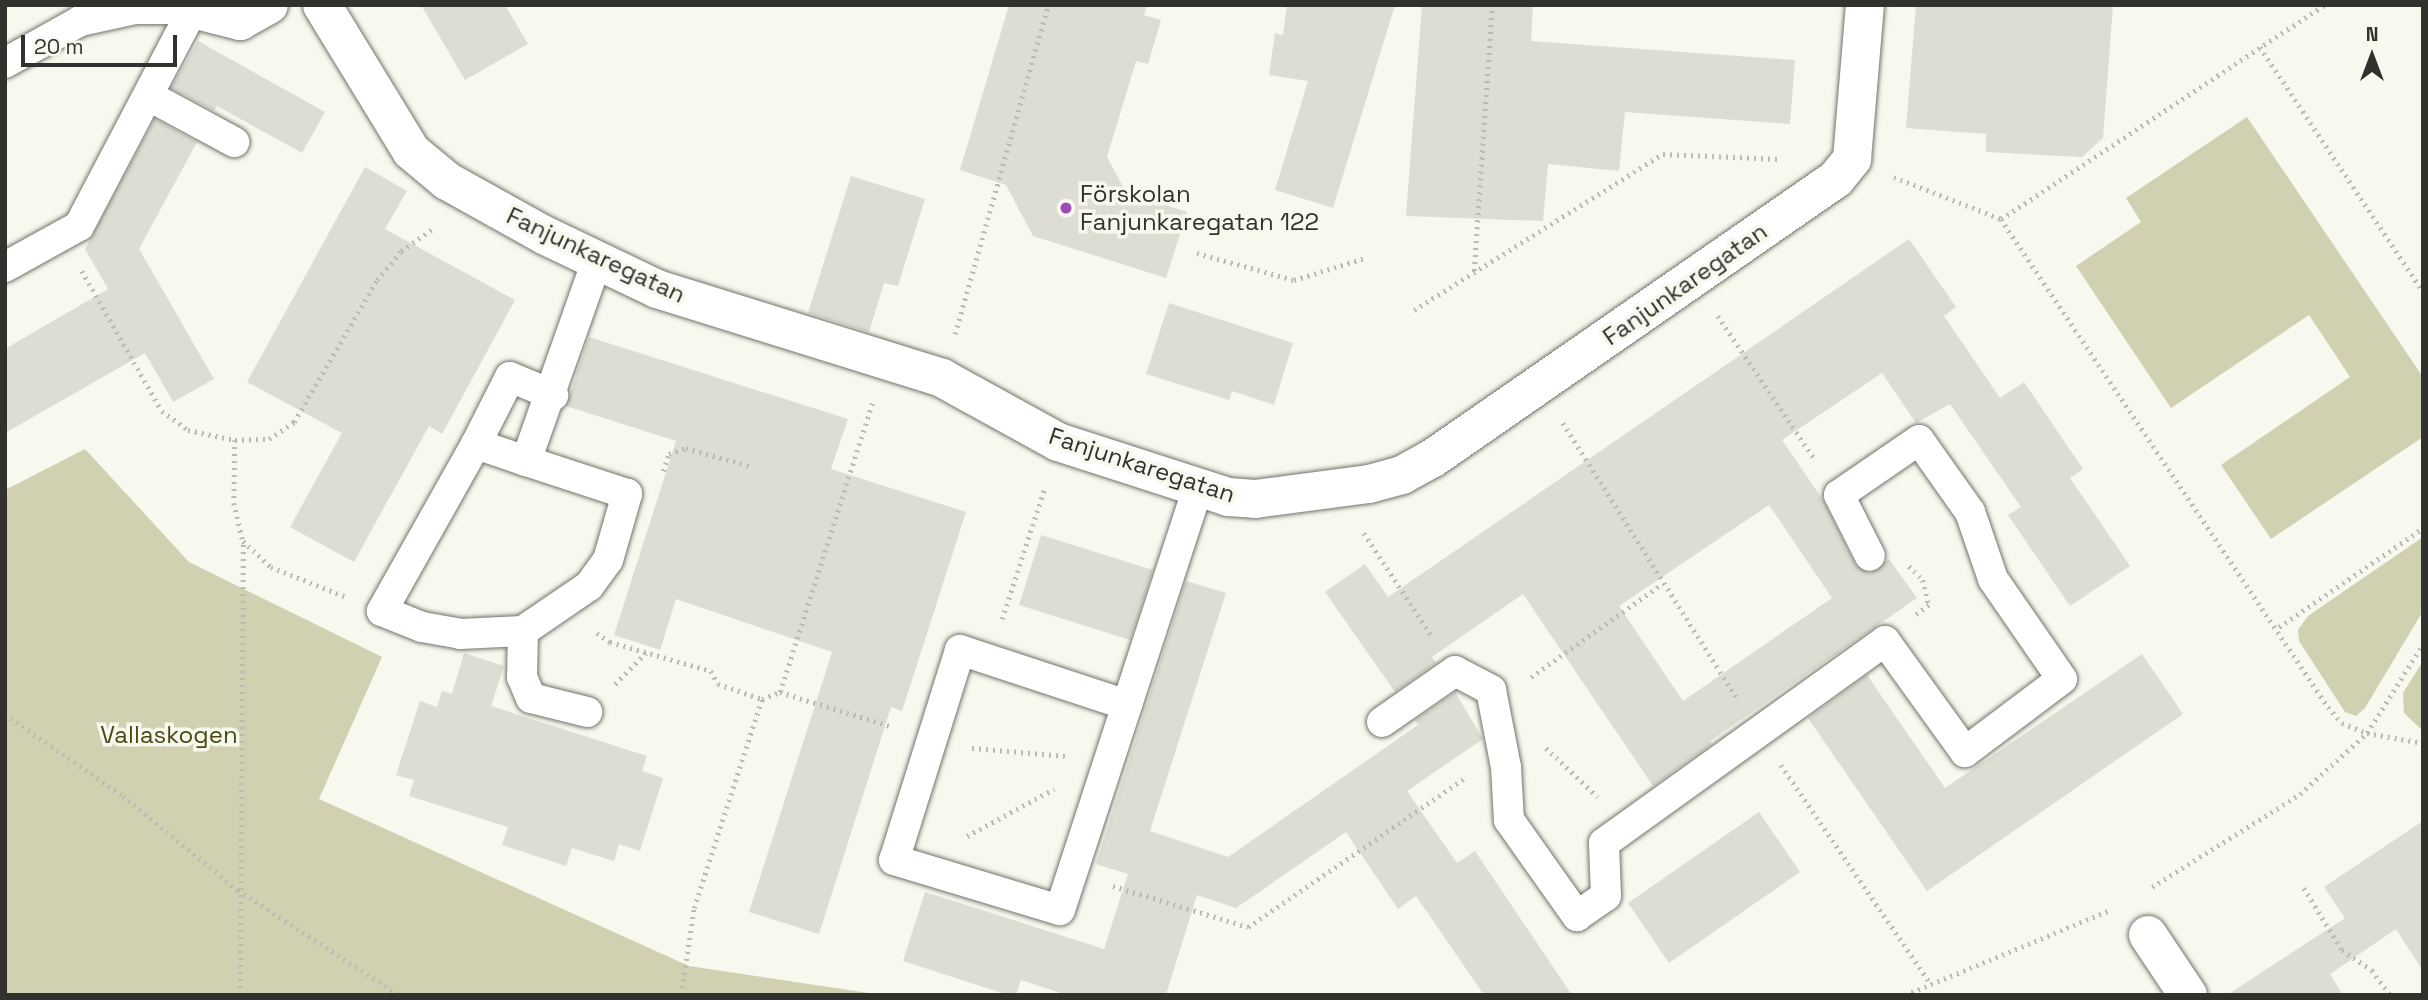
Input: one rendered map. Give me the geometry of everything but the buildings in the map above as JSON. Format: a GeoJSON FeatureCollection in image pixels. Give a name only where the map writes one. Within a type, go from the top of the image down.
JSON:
{"type":"FeatureCollection","features":[{"type":"Feature","properties":{"kind":"street"},"geometry":{"type":"LineString","coordinates":[[194,7],[240,21],[269,5]]}},
{"type":"Feature","properties":{"kind":"street","name":"Fanjunkaregatan"},"geometry":{"type":"LineString","coordinates":[[322,5],[411,151],[447,181],[478,198],[597,261],[657,289],[942,378],[1058,442],[1228,497],[1283,497],[1402,474],[1433,458],[1836,179],[1852,159]]}},
{"type":"Feature","properties":{"kind":"street"},"geometry":{"type":"LineString","coordinates":[[1852,159],[1865,5]]}},
{"type":"Feature","properties":{"kind":"street"},"geometry":{"type":"LineString","coordinates":[[2148,935],[2188,995]]}},
{"type":"Feature","properties":{"kind":"lane"},"geometry":{"type":"LineString","coordinates":[[5,63],[80,21],[135,9],[194,7],[79,226],[5,267]]}},
{"type":"Feature","properties":{"kind":"lane"},"geometry":{"type":"LineString","coordinates":[[149,96],[234,142]]}},
{"type":"Feature","properties":{"kind":"lane"},"geometry":{"type":"LineString","coordinates":[[526,461],[553,395],[597,261]]}},
{"type":"Feature","properties":{"kind":"lane"},"geometry":{"type":"LineString","coordinates":[[476,444],[627,494],[608,560],[589,586],[563,607],[523,631],[460,634],[422,627],[382,611],[476,444],[510,377],[553,395]]}},
{"type":"Feature","properties":{"kind":"lane"},"geometry":{"type":"LineString","coordinates":[[1382,722],[1455,671],[1492,690],[1506,767],[1509,820],[1577,916],[1606,896],[1604,844],[1885,641],[1965,752],[2062,679],[1993,579],[1970,512],[1919,440],[1839,495],[1870,556]]}},
{"type":"Feature","properties":{"kind":"lane"},"geometry":{"type":"LineString","coordinates":[[1127,705],[960,650],[894,860],[1060,910],[1198,488]]}},
{"type":"Feature","properties":{"kind":"lane"},"geometry":{"type":"LineString","coordinates":[[523,631],[522,677],[531,698],[587,712]]}},
{"type":"Feature","properties":{"kind":"path"},"geometry":{"type":"LineString","coordinates":[[942,378],[1048,5]]}},
{"type":"Feature","properties":{"kind":"path"},"geometry":{"type":"LineString","coordinates":[[1474,272],[1492,5]]}},
{"type":"Feature","properties":{"kind":"path"},"geometry":{"type":"LineString","coordinates":[[2001,219],[2324,5]]}},
{"type":"Feature","properties":{"kind":"path"},"geometry":{"type":"LineString","coordinates":[[2260,47],[2423,291]]}},
{"type":"Feature","properties":{"kind":"path"},"geometry":{"type":"LineString","coordinates":[[1414,310],[1663,154],[1786,159]]}},
{"type":"Feature","properties":{"kind":"path"},"geometry":{"type":"LineString","coordinates":[[1852,159],[2001,219],[2278,627],[2328,707],[2342,723],[2367,733],[2423,743]]}},
{"type":"Feature","properties":{"kind":"path"},"geometry":{"type":"LineString","coordinates":[[62,236],[162,411],[188,430],[234,440],[269,439],[294,422],[377,280],[401,251],[478,198]]}},
{"type":"Feature","properties":{"kind":"path"},"geometry":{"type":"LineString","coordinates":[[1197,253],[1294,280],[1368,257]]}},
{"type":"Feature","properties":{"kind":"path"},"geometry":{"type":"LineString","coordinates":[[1693,277],[1839,495]]}},
{"type":"Feature","properties":{"kind":"path"},"geometry":{"type":"LineString","coordinates":[[563,607],[610,642],[711,671],[718,684],[762,699],[780,692],[884,362]]}},
{"type":"Feature","properties":{"kind":"path"},"geometry":{"type":"LineString","coordinates":[[1562,422],[1662,584],[1759,733],[1931,984]]}},
{"type":"Feature","properties":{"kind":"path"},"geometry":{"type":"LineString","coordinates":[[234,440],[234,503],[243,541],[245,652],[238,890],[240,995]]}},
{"type":"Feature","properties":{"kind":"path"},"geometry":{"type":"LineString","coordinates":[[989,659],[1058,442]]}},
{"type":"Feature","properties":{"kind":"path"},"geometry":{"type":"LineString","coordinates":[[627,494],[653,500],[669,454],[686,448],[753,467]]}},
{"type":"Feature","properties":{"kind":"path"},"geometry":{"type":"LineString","coordinates":[[2278,627],[2423,528]]}},
{"type":"Feature","properties":{"kind":"path"},"geometry":{"type":"LineString","coordinates":[[1364,533],[1455,671]]}},
{"type":"Feature","properties":{"kind":"path"},"geometry":{"type":"LineString","coordinates":[[243,541],[271,567],[382,611]]}},
{"type":"Feature","properties":{"kind":"path"},"geometry":{"type":"LineString","coordinates":[[1870,556],[1892,550],[1923,580],[1929,605],[1885,641]]}},
{"type":"Feature","properties":{"kind":"path"},"geometry":{"type":"LineString","coordinates":[[1630,826],[1496,701],[1662,584]]}},
{"type":"Feature","properties":{"kind":"path"},"geometry":{"type":"LineString","coordinates":[[2148,890],[2300,794],[2367,733],[2423,644]]}},
{"type":"Feature","properties":{"kind":"path"},"geometry":{"type":"LineString","coordinates":[[681,995],[694,908],[762,699]]}},
{"type":"Feature","properties":{"kind":"path"},"geometry":{"type":"LineString","coordinates":[[5,714],[123,796],[238,890],[400,995]]}},
{"type":"Feature","properties":{"kind":"path"},"geometry":{"type":"LineString","coordinates":[[1072,874],[1248,927],[1485,764],[1506,767]]}},
{"type":"Feature","properties":{"kind":"path"},"geometry":{"type":"LineString","coordinates":[[2304,888],[2342,950],[2372,970],[2390,995]]}},
{"type":"Feature","properties":{"kind":"path"},"geometry":{"type":"LineString","coordinates":[[1905,995],[2115,908]]}},
{"type":"Feature","properties":{"kind":"green space"},"geometry":{"type":"Polygon","coordinates":[[[2247,117],[2423,377],[2423,437],[2271,539],[2221,465],[2350,377],[2309,315],[2171,408],[2076,266],[2141,222],[2126,198],[2247,117]]]}},
{"type":"Feature","properties":{"kind":"green space","name":"Vallaskogen"},"geometry":{"type":"Polygon","coordinates":[[[85,449],[189,562],[382,657],[319,799],[689,966],[882,995],[5,995],[5,490],[85,449]]]}},
{"type":"Feature","properties":{"kind":"green space"},"geometry":{"type":"Polygon","coordinates":[[[2423,537],[2423,611],[2365,708],[2356,716],[2345,712],[2299,641],[2298,630],[2308,616],[2423,537]]]}},
{"type":"Feature","properties":{"kind":"green space"},"geometry":{"type":"Polygon","coordinates":[[[2423,661],[2423,731],[2404,713],[2403,693],[2423,661]]]}},
{"type":"Feature","properties":{"kind":"place","name":"Förskolan Fanjunkaregatan 122"},"geometry":{"type":"Point","coordinates":[1066,208]}}]}
